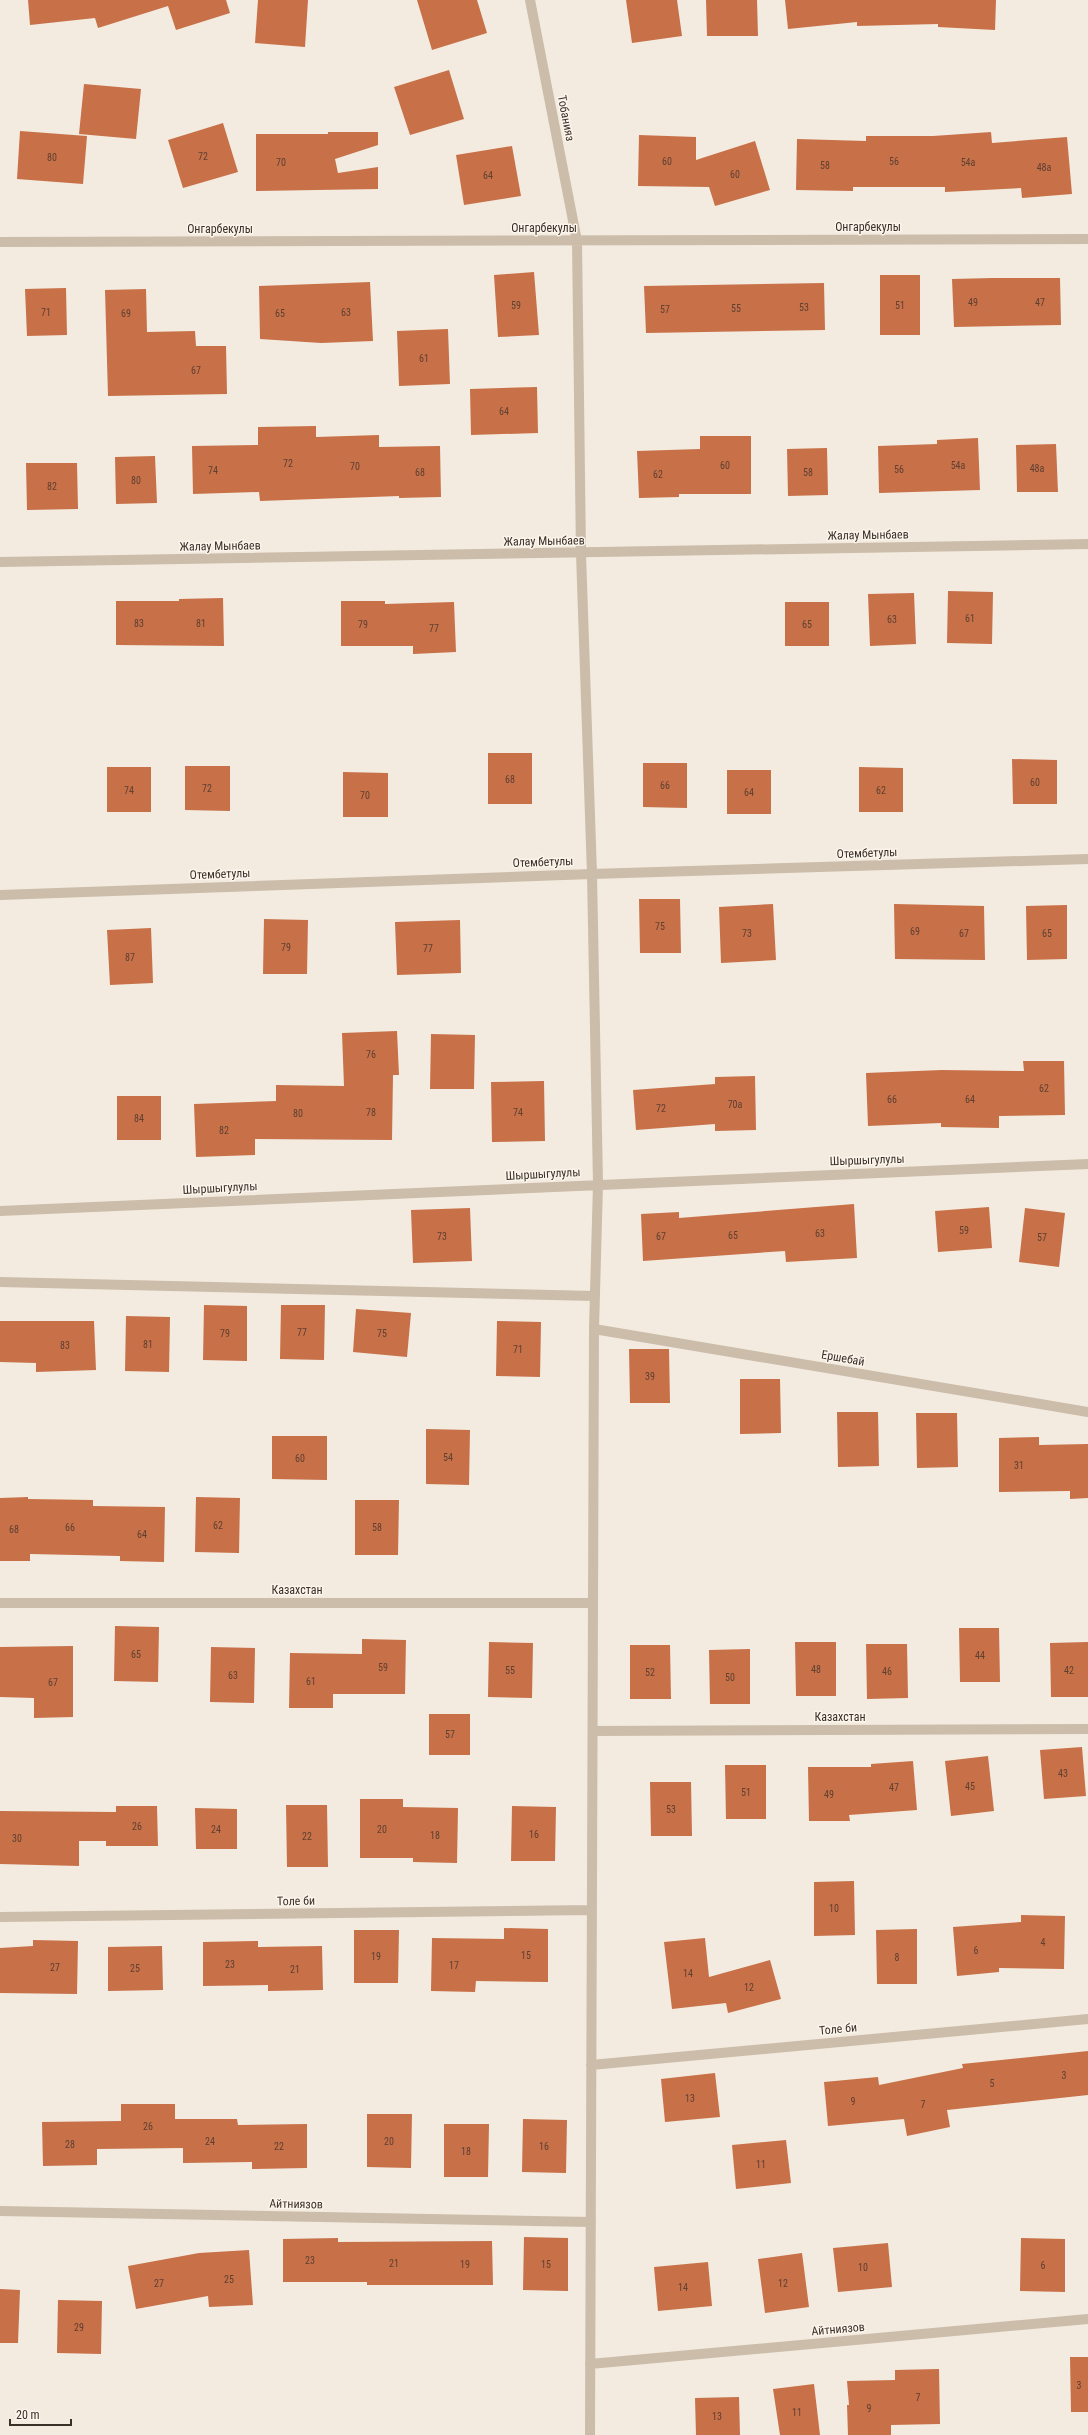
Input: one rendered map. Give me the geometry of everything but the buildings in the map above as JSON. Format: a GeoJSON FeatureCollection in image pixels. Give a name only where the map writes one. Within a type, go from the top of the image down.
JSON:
{"type":"FeatureCollection","features":[{"type":"Feature","properties":{"kind":"street","name":"Тобанияз"},"geometry":{"type":"LineString","coordinates":[[530,0],[577,241],[581,554],[592,874],[598,1184],[594,1329],[590,2435]]}},
{"type":"Feature","properties":{"kind":"street","name":"Онгарбекулы"},"geometry":{"type":"LineString","coordinates":[[0,242],[1088,239]]}},
{"type":"Feature","properties":{"kind":"street","name":"Жалау Мынбаев"},"geometry":{"type":"LineString","coordinates":[[0,562],[581,554],[1088,544]]}},
{"type":"Feature","properties":{"kind":"street","name":"Отембетулы"},"geometry":{"type":"LineString","coordinates":[[0,895],[592,874],[1088,860]]}},
{"type":"Feature","properties":{"kind":"street","name":"Шыршыгулулы"},"geometry":{"type":"LineString","coordinates":[[0,1211],[1088,1164]]}},
{"type":"Feature","properties":{"kind":"street"},"geometry":{"type":"LineString","coordinates":[[0,1282],[595,1296]]}},
{"type":"Feature","properties":{"kind":"street","name":"Ершебай"},"geometry":{"type":"LineString","coordinates":[[594,1329],[1088,1412]]}},
{"type":"Feature","properties":{"kind":"street","name":"Казахстан"},"geometry":{"type":"LineString","coordinates":[[0,1603],[593,1603]]}},
{"type":"Feature","properties":{"kind":"street","name":"Казахстан"},"geometry":{"type":"LineString","coordinates":[[593,1731],[1088,1729]]}},
{"type":"Feature","properties":{"kind":"street","name":"Толе би"},"geometry":{"type":"LineString","coordinates":[[0,1917],[592,1910]]}},
{"type":"Feature","properties":{"kind":"street","name":"Толе би"},"geometry":{"type":"LineString","coordinates":[[591,2065],[1088,2018]]}},
{"type":"Feature","properties":{"kind":"street","name":"Айтниязов"},"geometry":{"type":"LineString","coordinates":[[0,2211],[591,2222]]}},
{"type":"Feature","properties":{"kind":"street","name":"Айтниязов"},"geometry":{"type":"LineString","coordinates":[[590,2364],[1088,2319]]}}]}
